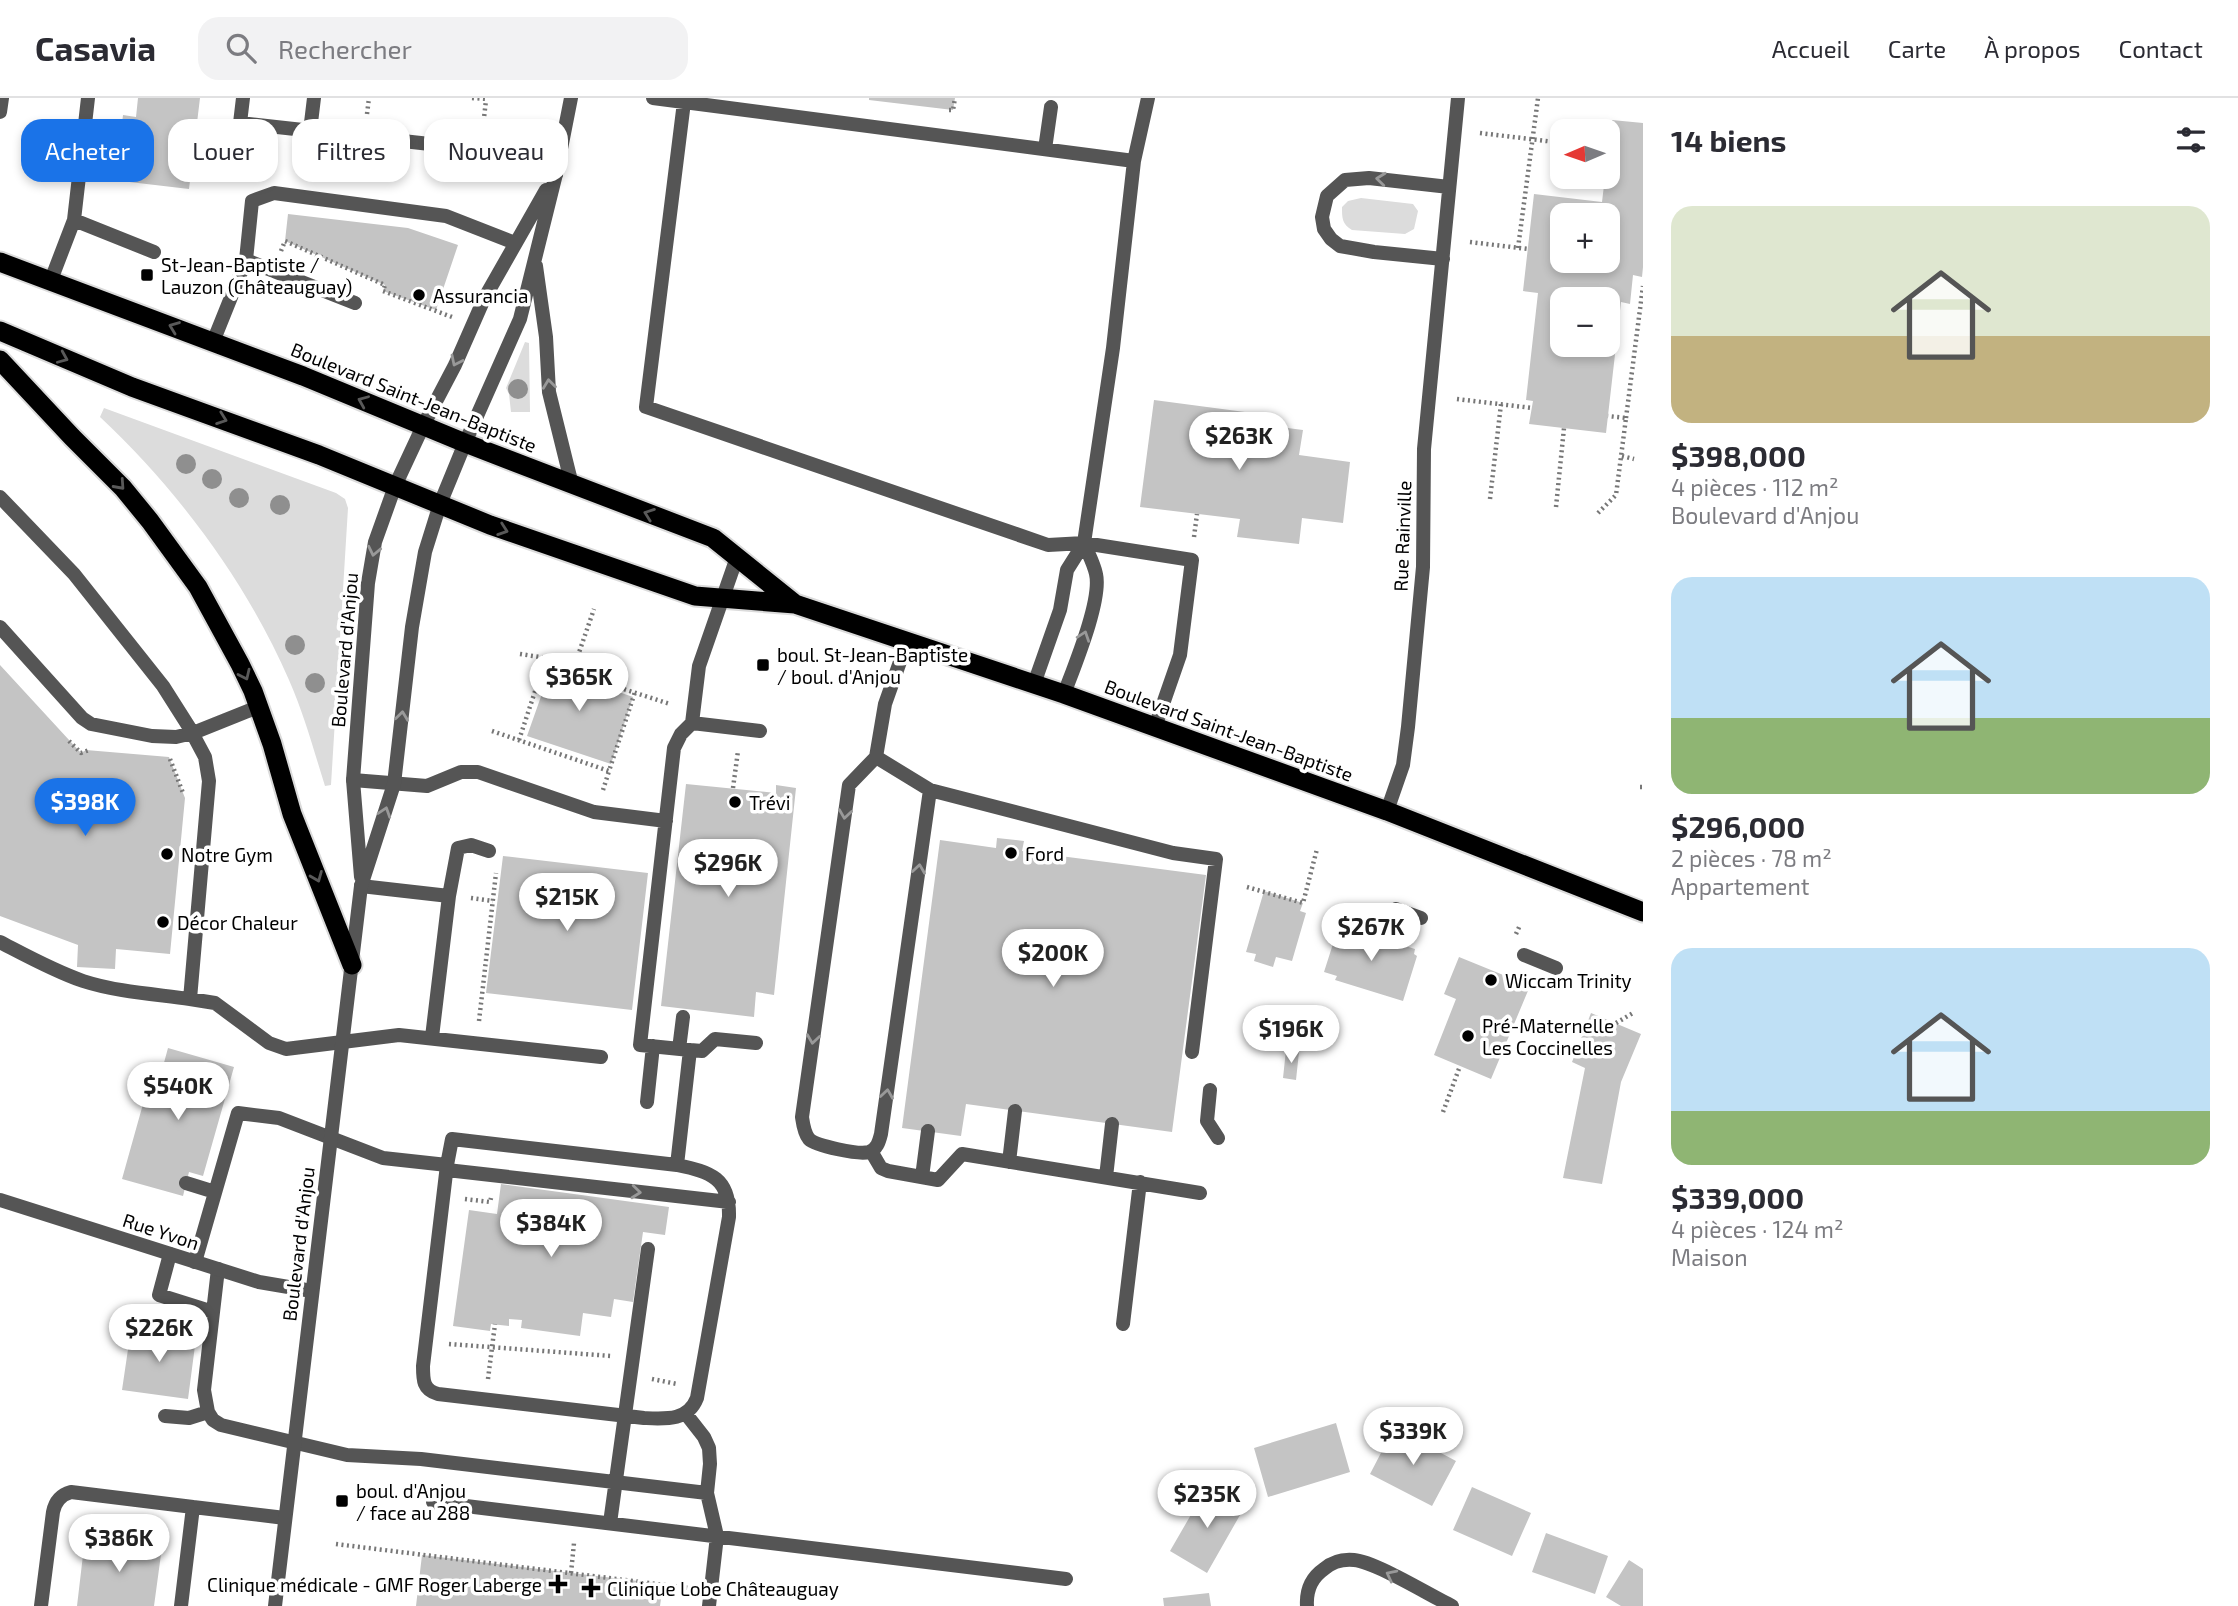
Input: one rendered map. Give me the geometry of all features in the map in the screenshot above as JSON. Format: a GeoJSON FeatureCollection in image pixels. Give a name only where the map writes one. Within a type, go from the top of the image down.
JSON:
{"type":"FeatureCollection","features":[{"type":"Feature","properties":{"kind":"highway","name":"Boulevard Saint-Jean-Baptiste"},"geometry":{"type":"LineString","coordinates":[[0,262],[303,376],[464,443],[713,538],[795,604]]}},
{"type":"Feature","properties":{"kind":"highway","name":"Boulevard Saint-Jean-Baptiste"},"geometry":{"type":"LineString","coordinates":[[0,331],[132,387],[319,455],[490,525],[695,596],[795,604],[1034,684],[1387,811],[1643,912]]}},
{"type":"Feature","properties":{"kind":"highway"},"geometry":{"type":"LineString","coordinates":[[0,359],[123,488],[198,587],[240,664],[258,707],[272,744],[292,814],[352,965]]}},
{"type":"Feature","properties":{"kind":"street"},"geometry":{"type":"LineString","coordinates":[[0,112],[2,98]]}},
{"type":"Feature","properties":{"kind":"street"},"geometry":{"type":"LineString","coordinates":[[51,280],[74,220],[88,98]]}},
{"type":"Feature","properties":{"kind":"street"},"geometry":{"type":"LineString","coordinates":[[243,98],[240,123],[292,129]]}},
{"type":"Feature","properties":{"kind":"street"},"geometry":{"type":"LineString","coordinates":[[311,119],[314,98]]}},
{"type":"Feature","properties":{"kind":"street","name":"Boulevard d'Anjou"},"geometry":{"type":"LineString","coordinates":[[567,119],[571,98]]}},
{"type":"Feature","properties":{"kind":"street"},"geometry":{"type":"LineString","coordinates":[[653,98],[1134,161]]}},
{"type":"Feature","properties":{"kind":"street"},"geometry":{"type":"LineString","coordinates":[[1034,684],[1060,610],[1067,570],[1084,543],[1113,348],[1134,161],[1148,98]]}},
{"type":"Feature","properties":{"kind":"street","name":"Rue Rainville"},"geometry":{"type":"LineString","coordinates":[[1387,811],[1403,765],[1408,727],[1423,567],[1424,449],[1458,98]]}},
{"type":"Feature","properties":{"kind":"street"},"geometry":{"type":"LineString","coordinates":[[684,102],[646,407],[1048,545],[1084,543],[1192,560],[1180,656],[1155,727]]}},
{"type":"Feature","properties":{"kind":"street"},"geometry":{"type":"LineString","coordinates":[[1045,149],[1051,107]]}},
{"type":"Feature","properties":{"kind":"street"},"geometry":{"type":"LineString","coordinates":[[1443,259],[1340,246],[1324,229],[1322,217],[1327,196],[1345,180],[1369,178],[1449,187]]}},
{"type":"Feature","properties":{"kind":"street","name":"Boulevard d'Anjou"},"geometry":{"type":"LineString","coordinates":[[275,1606],[361,886],[353,780],[368,583],[381,521],[395,486],[455,365],[484,299],[551,182]]}},
{"type":"Feature","properties":{"kind":"street","name":"Boulevard d'Anjou"},"geometry":{"type":"LineString","coordinates":[[361,886],[394,784],[421,568],[440,504],[464,443],[520,319],[554,182]]}},
{"type":"Feature","properties":{"kind":"street"},"geometry":{"type":"LineString","coordinates":[[214,342],[246,260],[251,201],[274,193],[446,216],[515,243]]}},
{"type":"Feature","properties":{"kind":"street"},"geometry":{"type":"LineString","coordinates":[[74,220],[153,252]]}},
{"type":"Feature","properties":{"kind":"street"},"geometry":{"type":"LineString","coordinates":[[535,256],[546,337],[549,392],[572,485]]}},
{"type":"Feature","properties":{"kind":"street"},"geometry":{"type":"LineString","coordinates":[[246,260],[355,303]]}},
{"type":"Feature","properties":{"kind":"street"},"geometry":{"type":"LineString","coordinates":[[0,497],[74,574],[163,686],[205,757],[209,781],[190,999]]}},
{"type":"Feature","properties":{"kind":"street"},"geometry":{"type":"LineString","coordinates":[[1064,695],[1094,602],[1097,576],[1084,543]]}},
{"type":"Feature","properties":{"kind":"street"},"geometry":{"type":"LineString","coordinates":[[737,557],[699,666],[692,723],[681,734],[674,748],[640,1045],[702,1051],[715,1039],[756,1043]]}},
{"type":"Feature","properties":{"kind":"street"},"geometry":{"type":"LineString","coordinates":[[0,627],[77,713],[91,724],[152,736],[176,737],[258,707]]}},
{"type":"Feature","properties":{"kind":"street"},"geometry":{"type":"LineString","coordinates":[[907,642],[885,704],[876,757],[849,785],[802,1117],[808,1138],[819,1145],[863,1153],[877,1146],[881,1134],[930,790]]}},
{"type":"Feature","properties":{"kind":"street"},"geometry":{"type":"LineString","coordinates":[[692,723],[760,731]]}},
{"type":"Feature","properties":{"kind":"street"},"geometry":{"type":"LineString","coordinates":[[876,757],[930,790],[1173,853],[1216,859],[1192,1052]]}},
{"type":"Feature","properties":{"kind":"street"},"geometry":{"type":"LineString","coordinates":[[353,780],[427,786],[461,772],[478,772],[594,812],[666,821]]}},
{"type":"Feature","properties":{"kind":"street"},"geometry":{"type":"LineString","coordinates":[[432,1037],[449,895],[458,848],[471,845],[493,856]]}},
{"type":"Feature","properties":{"kind":"street"},"geometry":{"type":"LineString","coordinates":[[361,886],[449,895]]}},
{"type":"Feature","properties":{"kind":"street"},"geometry":{"type":"LineString","coordinates":[[1396,909],[1420,918]]}},
{"type":"Feature","properties":{"kind":"street"},"geometry":{"type":"LineString","coordinates":[[0,942],[60,973],[86,982],[215,1003],[269,1043],[286,1049],[399,1035],[601,1057]]}},
{"type":"Feature","properties":{"kind":"street"},"geometry":{"type":"LineString","coordinates":[[1524,955],[1556,968]]}},
{"type":"Feature","properties":{"kind":"street"},"geometry":{"type":"LineString","coordinates":[[677,1165],[685,1049],[683,1017]]}},
{"type":"Feature","properties":{"kind":"street"},"geometry":{"type":"LineString","coordinates":[[647,1102],[653,1046]]}},
{"type":"Feature","properties":{"kind":"street"},"geometry":{"type":"LineString","coordinates":[[1210,1090],[1207,1121],[1218,1138]]}},
{"type":"Feature","properties":{"kind":"street"},"geometry":{"type":"LineString","coordinates":[[223,1108],[238,1113],[279,1118],[383,1157],[447,1168],[729,1202]]}},
{"type":"Feature","properties":{"kind":"street"},"geometry":{"type":"LineString","coordinates":[[1009,1162],[1015,1111]]}},
{"type":"Feature","properties":{"kind":"street"},"geometry":{"type":"LineString","coordinates":[[195,1262],[238,1113]]}},
{"type":"Feature","properties":{"kind":"street"},"geometry":{"type":"LineString","coordinates":[[1106,1177],[1112,1124]]}},
{"type":"Feature","properties":{"kind":"street"},"geometry":{"type":"LineString","coordinates":[[922,1177],[929,1131]]}},
{"type":"Feature","properties":{"kind":"street"},"geometry":{"type":"LineString","coordinates":[[452,1139],[677,1165],[709,1173],[727,1191],[729,1202],[727,1228],[699,1388],[693,1407],[686,1413],[664,1419],[430,1392],[425,1386],[423,1366],[447,1168],[452,1139]]}},
{"type":"Feature","properties":{"kind":"street"},"geometry":{"type":"LineString","coordinates":[[871,1151],[881,1168],[939,1180],[962,1154],[1200,1193]]}},
{"type":"Feature","properties":{"kind":"street"},"geometry":{"type":"LineString","coordinates":[[1123,1324],[1140,1182]]}},
{"type":"Feature","properties":{"kind":"street"},"geometry":{"type":"LineString","coordinates":[[186,1183],[215,1192]]}},
{"type":"Feature","properties":{"kind":"street","name":"Rue Yvon"},"geometry":{"type":"LineString","coordinates":[[0,1200],[259,1282],[312,1291]]}},
{"type":"Feature","properties":{"kind":"street"},"geometry":{"type":"LineString","coordinates":[[610,1523],[648,1249]]}},
{"type":"Feature","properties":{"kind":"street"},"geometry":{"type":"LineString","coordinates":[[170,1254],[159,1295],[213,1312]]}},
{"type":"Feature","properties":{"kind":"street"},"geometry":{"type":"LineString","coordinates":[[218,1269],[204,1390],[208,1412],[212,1420],[221,1425],[347,1455],[421,1459],[707,1493]]}},
{"type":"Feature","properties":{"kind":"street"},"geometry":{"type":"LineString","coordinates":[[165,1416],[189,1418],[208,1412]]}},
{"type":"Feature","properties":{"kind":"street"},"geometry":{"type":"LineString","coordinates":[[686,1413],[709,1448],[707,1493],[717,1536],[709,1606]]}},
{"type":"Feature","properties":{"kind":"street"},"geometry":{"type":"LineString","coordinates":[[41,1606],[53,1512],[55,1504],[66,1493],[285,1518]]}},
{"type":"Feature","properties":{"kind":"street"},"geometry":{"type":"LineString","coordinates":[[433,1502],[1066,1579]]}},
{"type":"Feature","properties":{"kind":"street"},"geometry":{"type":"LineString","coordinates":[[181,1606],[193,1507]]}},
{"type":"Feature","properties":{"kind":"street"},"geometry":{"type":"LineString","coordinates":[[1307,1606],[1308,1588],[1316,1574],[1328,1565],[1349,1560],[1371,1565],[1452,1606]]}},
{"type":"Feature","properties":{"kind":"path"},"geometry":{"type":"LineString","coordinates":[[472,98],[488,98]]}},
{"type":"Feature","properties":{"kind":"path"},"geometry":{"type":"LineString","coordinates":[[941,109],[953,110],[955,98]]}},
{"type":"Feature","properties":{"kind":"path"},"geometry":{"type":"LineString","coordinates":[[1518,248],[1538,98]]}},
{"type":"Feature","properties":{"kind":"path"},"geometry":{"type":"LineString","coordinates":[[1480,133],[1550,141]]}},
{"type":"Feature","properties":{"kind":"path"},"geometry":{"type":"LineString","coordinates":[[285,241],[385,285],[383,291],[453,317]]}},
{"type":"Feature","properties":{"kind":"path"},"geometry":{"type":"LineString","coordinates":[[1470,242],[1528,249]]}},
{"type":"Feature","properties":{"kind":"path"},"geometry":{"type":"LineString","coordinates":[[1598,513],[1616,495],[1643,286]]}},
{"type":"Feature","properties":{"kind":"path"},"geometry":{"type":"LineString","coordinates":[[1457,399],[1532,408]]}},
{"type":"Feature","properties":{"kind":"path"},"geometry":{"type":"LineString","coordinates":[[1490,499],[1501,404]]}},
{"type":"Feature","properties":{"kind":"path"},"geometry":{"type":"LineString","coordinates":[[1608,416],[1626,418]]}},
{"type":"Feature","properties":{"kind":"path"},"geometry":{"type":"LineString","coordinates":[[1556,507],[1564,428]]}},
{"type":"Feature","properties":{"kind":"path"},"geometry":{"type":"LineString","coordinates":[[1622,456],[1634,458]]}},
{"type":"Feature","properties":{"kind":"path"},"geometry":{"type":"LineString","coordinates":[[574,667],[594,609]]}},
{"type":"Feature","properties":{"kind":"path"},"geometry":{"type":"LineString","coordinates":[[520,654],[547,658],[585,671],[583,676],[671,704]]}},
{"type":"Feature","properties":{"kind":"path"},"geometry":{"type":"LineString","coordinates":[[519,740],[547,658]]}},
{"type":"Feature","properties":{"kind":"path"},"geometry":{"type":"LineString","coordinates":[[601,796],[635,692]]}},
{"type":"Feature","properties":{"kind":"path"},"geometry":{"type":"LineString","coordinates":[[733,788],[740,729]]}},
{"type":"Feature","properties":{"kind":"path"},"geometry":{"type":"LineString","coordinates":[[492,731],[609,771]]}},
{"type":"Feature","properties":{"kind":"path"},"geometry":{"type":"LineString","coordinates":[[63,734],[81,753],[86,750],[100,751]]}},
{"type":"Feature","properties":{"kind":"path"},"geometry":{"type":"LineString","coordinates":[[169,757],[185,797]]}},
{"type":"Feature","properties":{"kind":"path"},"geometry":{"type":"LineString","coordinates":[[1247,887],[1303,903],[1317,849]]}},
{"type":"Feature","properties":{"kind":"path"},"geometry":{"type":"LineString","coordinates":[[477,1042],[492,926],[493,856]]}},
{"type":"Feature","properties":{"kind":"path"},"geometry":{"type":"LineString","coordinates":[[1616,1023],[1633,1013]]}},
{"type":"Feature","properties":{"kind":"path"},"geometry":{"type":"LineString","coordinates":[[1443,1112],[1460,1066]]}},
{"type":"Feature","properties":{"kind":"path"},"geometry":{"type":"LineString","coordinates":[[491,1202],[499,1203]]}},
{"type":"Feature","properties":{"kind":"path"},"geometry":{"type":"LineString","coordinates":[[487,1383],[495,1324]]}},
{"type":"Feature","properties":{"kind":"path"},"geometry":{"type":"LineString","coordinates":[[445,1344],[614,1357]]}},
{"type":"Feature","properties":{"kind":"path"},"geometry":{"type":"LineString","coordinates":[[650,1379],[684,1385]]}},
{"type":"Feature","properties":{"kind":"path"},"geometry":{"type":"LineString","coordinates":[[85,1538],[162,1547],[160,1559]]}},
{"type":"Feature","properties":{"kind":"path"},"geometry":{"type":"LineString","coordinates":[[571,1573],[574,1540]]}},
{"type":"Feature","properties":{"kind":"path"},"geometry":{"type":"LineString","coordinates":[[336,1544],[663,1584]]}},
{"type":"Feature","properties":{"kind":"shaded area"},"geometry":{"type":"Polygon","coordinates":[[[1361,198],[1413,204],[1418,211],[1414,229],[1405,234],[1352,230],[1343,220],[1342,207],[1348,201],[1361,198]]]}},
{"type":"Feature","properties":{"kind":"shaded area"},"geometry":{"type":"Polygon","coordinates":[[[525,342],[529,343],[530,412],[511,412],[506,388],[525,342]]]}},
{"type":"Feature","properties":{"kind":"shaded area"},"geometry":{"type":"Polygon","coordinates":[[[104,408],[336,493],[345,499],[348,508],[331,785],[325,786],[294,693],[253,608],[183,507],[157,475],[100,417],[104,408]]]}},
{"type":"Feature","properties":{"kind":"building"},"geometry":{"type":"Polygon","coordinates":[[[138,98],[200,98],[197,119],[168,119],[168,182],[190,182],[189,189],[130,182],[154,182],[154,119],[123,119],[123,115],[136,117],[138,98]]]}},
{"type":"Feature","properties":{"kind":"building"},"geometry":{"type":"Polygon","coordinates":[[[869,98],[955,98],[953,110],[869,98]]]}},
{"type":"Feature","properties":{"kind":"building"},"geometry":{"type":"Polygon","coordinates":[[[1620,121],[1643,123],[1643,267],[1642,277],[1633,275],[1630,304],[1621,302],[1620,311],[1620,287],[1550,287],[1550,357],[1615,357],[1606,433],[1529,424],[1533,401],[1526,400],[1538,293],[1523,291],[1534,194],[1602,202],[1604,189],[1620,189],[1620,121]]]}},
{"type":"Feature","properties":{"kind":"building"},"geometry":{"type":"Polygon","coordinates":[[[288,214],[408,228],[458,245],[436,310],[383,291],[385,285],[285,241],[288,214]]]}},
{"type":"Feature","properties":{"kind":"building"},"geometry":{"type":"Polygon","coordinates":[[[1154,400],[1260,414],[1257,438],[1263,439],[1265,425],[1303,430],[1299,455],[1350,462],[1343,523],[1302,518],[1299,544],[1237,537],[1240,519],[1140,507],[1154,400]]]}},
{"type":"Feature","properties":{"kind":"building"},"geometry":{"type":"Polygon","coordinates":[[[546,658],[585,671],[582,679],[633,697],[611,764],[527,736],[544,688],[537,686],[546,658]]]}},
{"type":"Feature","properties":{"kind":"building"},"geometry":{"type":"Polygon","coordinates":[[[0,665],[81,753],[86,750],[169,757],[185,798],[170,954],[116,949],[115,969],[77,967],[78,945],[0,916],[0,665]]]}},
{"type":"Feature","properties":{"kind":"building"},"geometry":{"type":"Polygon","coordinates":[[[686,784],[776,793],[776,785],[796,788],[774,995],[756,992],[754,1017],[661,1006],[686,784]]]}},
{"type":"Feature","properties":{"kind":"building"},"geometry":{"type":"Polygon","coordinates":[[[997,838],[1024,841],[1022,851],[1206,875],[1172,1132],[966,1104],[961,1136],[902,1128],[940,840],[996,848],[997,838]]]}},
{"type":"Feature","properties":{"kind":"building"},"geometry":{"type":"Polygon","coordinates":[[[503,856],[648,873],[632,1010],[486,993],[503,856]]]}},
{"type":"Feature","properties":{"kind":"building"},"geometry":{"type":"Polygon","coordinates":[[[1264,891],[1303,903],[1300,911],[1306,913],[1292,961],[1276,957],[1273,967],[1254,961],[1256,954],[1246,952],[1264,891]]]}},
{"type":"Feature","properties":{"kind":"building"},"geometry":{"type":"Polygon","coordinates":[[[1339,925],[1415,949],[1414,954],[1417,956],[1403,1001],[1335,980],[1337,976],[1324,972],[1339,925]]]}},
{"type":"Feature","properties":{"kind":"building"},"geometry":{"type":"Polygon","coordinates":[[[1459,957],[1530,986],[1491,1079],[1434,1055],[1456,999],[1444,994],[1459,957]]]}},
{"type":"Feature","properties":{"kind":"building"},"geometry":{"type":"Polygon","coordinates":[[[1591,1013],[1641,1034],[1621,1082],[1602,1184],[1563,1178],[1585,1068],[1572,1062],[1591,1013]]]}},
{"type":"Feature","properties":{"kind":"building"},"geometry":{"type":"Polygon","coordinates":[[[168,1048],[234,1067],[203,1176],[189,1172],[183,1196],[122,1179],[150,1079],[159,1081],[168,1048]]]}},
{"type":"Feature","properties":{"kind":"building"},"geometry":{"type":"Polygon","coordinates":[[[1286,1050],[1299,1052],[1296,1080],[1283,1078],[1286,1050]]]}},
{"type":"Feature","properties":{"kind":"building"},"geometry":{"type":"Polygon","coordinates":[[[501,1184],[669,1207],[665,1235],[643,1232],[633,1302],[614,1299],[611,1317],[583,1313],[580,1336],[521,1328],[522,1320],[509,1319],[509,1326],[491,1324],[490,1331],[453,1326],[469,1210],[497,1214],[501,1184]]]}},
{"type":"Feature","properties":{"kind":"building"},"geometry":{"type":"Polygon","coordinates":[[[131,1329],[196,1338],[188,1399],[122,1390],[131,1329]]]}},
{"type":"Feature","properties":{"kind":"building"},"geometry":{"type":"Polygon","coordinates":[[[1336,1423],[1350,1472],[1268,1497],[1254,1448],[1336,1423]]]}},
{"type":"Feature","properties":{"kind":"building"},"geometry":{"type":"Polygon","coordinates":[[[1394,1428],[1456,1461],[1432,1506],[1370,1474],[1394,1428]]]}},
{"type":"Feature","properties":{"kind":"building"},"geometry":{"type":"Polygon","coordinates":[[[1207,1487],[1244,1508],[1207,1573],[1170,1551],[1207,1487]]]}},
{"type":"Feature","properties":{"kind":"building"},"geometry":{"type":"Polygon","coordinates":[[[1472,1487],[1531,1513],[1512,1556],[1453,1530],[1472,1487]]]}},
{"type":"Feature","properties":{"kind":"building"},"geometry":{"type":"Polygon","coordinates":[[[1546,1533],[1608,1556],[1595,1594],[1532,1572],[1546,1533]]]}},
{"type":"Feature","properties":{"kind":"building"},"geometry":{"type":"Polygon","coordinates":[[[85,1538],[162,1547],[154,1606],[77,1606],[85,1538]]]}},
{"type":"Feature","properties":{"kind":"building"},"geometry":{"type":"Polygon","coordinates":[[[422,1555],[663,1584],[660,1606],[416,1606],[422,1555]]]}},
{"type":"Feature","properties":{"kind":"building"},"geometry":{"type":"Polygon","coordinates":[[[1629,1560],[1643,1569],[1643,1606],[1621,1606],[1606,1597],[1629,1560]]]}},
{"type":"Feature","properties":{"kind":"building"},"geometry":{"type":"Polygon","coordinates":[[[1209,1593],[1211,1606],[1164,1606],[1163,1598],[1209,1593]]]}},
{"type":"Feature","properties":{"kind":"place","name":"St-Jean-Baptiste / Lauzon (Châteauguay)"},"geometry":{"type":"Point","coordinates":[147,275]}},
{"type":"Feature","properties":{"kind":"place","name":"Assurancia"},"geometry":{"type":"Point","coordinates":[419,295]}},
{"type":"Feature","properties":{"kind":"place","name":"boul. St-Jean-Baptiste / boul. d'Anjou"},"geometry":{"type":"Point","coordinates":[763,665]}},
{"type":"Feature","properties":{"kind":"place","name":"Trévi"},"geometry":{"type":"Point","coordinates":[735,802]}},
{"type":"Feature","properties":{"kind":"place","name":"Ford"},"geometry":{"type":"Point","coordinates":[1011,853]}},
{"type":"Feature","properties":{"kind":"place","name":"Notre Gym"},"geometry":{"type":"Point","coordinates":[167,854]}},
{"type":"Feature","properties":{"kind":"place","name":"Décor Chaleur"},"geometry":{"type":"Point","coordinates":[163,922]}},
{"type":"Feature","properties":{"kind":"place","name":"Wiccam Trinity"},"geometry":{"type":"Point","coordinates":[1491,980]}},
{"type":"Feature","properties":{"kind":"place","name":"Pré-Maternelle Les Coccinelles"},"geometry":{"type":"Point","coordinates":[1468,1036]}},
{"type":"Feature","properties":{"kind":"place","name":"boul. d'Anjou / face au 288"},"geometry":{"type":"Point","coordinates":[342,1501]}},
{"type":"Feature","properties":{"kind":"place","name":"Clinique médicale - GMF Roger Laberge"},"geometry":{"type":"Point","coordinates":[558,1584]}},
{"type":"Feature","properties":{"kind":"place","name":"Clinique Lobe Châteauguay"},"geometry":{"type":"Point","coordinates":[591,1588]}}]}
